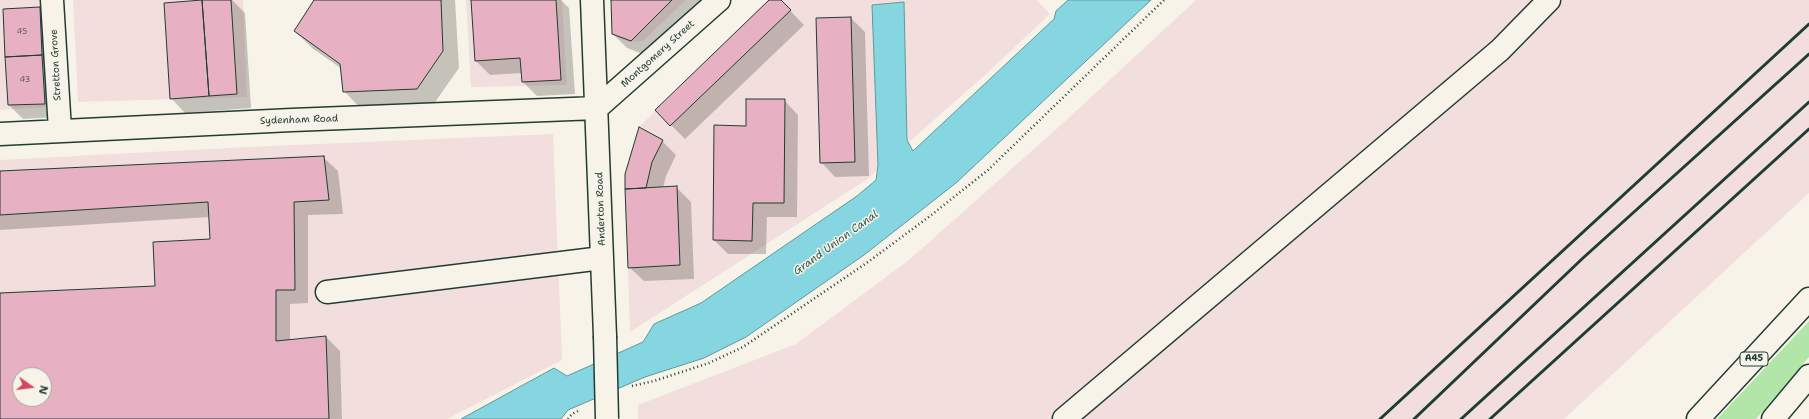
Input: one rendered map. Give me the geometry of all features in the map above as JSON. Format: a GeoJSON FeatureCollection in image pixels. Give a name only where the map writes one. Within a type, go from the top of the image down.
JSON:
{"type":"FeatureCollection","features":[{"type":"Feature","properties":{"kind":"main road","name":"Stretton Grove"},"geometry":{"type":"LineString","coordinates":[[52,0],[60,130]]}},
{"type":"Feature","properties":{"kind":"main road","name":"Anderton Road"},"geometry":{"type":"LineString","coordinates":[[592,0],[607,419]]}},
{"type":"Feature","properties":{"kind":"main road","name":"Montgomery Street"},"geometry":{"type":"LineString","coordinates":[[597,108],[719,0]]}},
{"type":"Feature","properties":{"kind":"main road"},"geometry":{"type":"LineString","coordinates":[[1064,419],[1500,50],[1549,0]]}},
{"type":"Feature","properties":{"kind":"main road","name":"Sydenham Road"},"geometry":{"type":"LineString","coordinates":[[0,134],[60,130],[597,108]]}},
{"type":"Feature","properties":{"kind":"main road"},"geometry":{"type":"LineString","coordinates":[[327,292],[602,258]]}},
{"type":"Feature","properties":{"kind":"main road","name":"A45"},"geometry":{"type":"LineString","coordinates":[[1698,419],[1809,299]]}},
{"type":"Feature","properties":{"kind":"main road"},"geometry":{"type":"LineString","coordinates":[[1773,419],[1809,376]]}},
{"type":"Feature","properties":{"kind":"path"},"geometry":{"type":"LineString","coordinates":[[630,387],[709,363],[743,347],[868,262],[930,216],[988,170],[1164,0]]}},
{"type":"Feature","properties":{"kind":"path"},"geometry":{"type":"LineString","coordinates":[[568,419],[572,414],[587,407]]}},
{"type":"Feature","properties":{"kind":"shaded area"},"geometry":{"type":"Polygon","coordinates":[[[0,0],[43,0],[48,107],[0,110],[0,0]]]}},
{"type":"Feature","properties":{"kind":"shaded area"},"geometry":{"type":"Polygon","coordinates":[[[73,0],[243,0],[247,97],[78,102],[73,0]]]}},
{"type":"Feature","properties":{"kind":"shaded area"},"geometry":{"type":"Polygon","coordinates":[[[466,0],[562,0],[567,85],[471,87],[466,0]]]}},
{"type":"Feature","properties":{"kind":"shaded area"},"geometry":{"type":"Polygon","coordinates":[[[611,0],[686,0],[643,41],[628,42],[612,34],[611,0]]]}},
{"type":"Feature","properties":{"kind":"shaded area"},"geometry":{"type":"Polygon","coordinates":[[[768,0],[1037,0],[1050,14],[985,75],[866,180],[630,332],[625,174],[639,127],[768,0]]]}},
{"type":"Feature","properties":{"kind":"shaded area"},"geometry":{"type":"Polygon","coordinates":[[[1196,0],[1809,0],[1809,193],[1564,419],[638,419],[638,405],[796,344],[909,260],[1061,125],[1196,0]]]}},
{"type":"Feature","properties":{"kind":"shaded area"},"geometry":{"type":"Polygon","coordinates":[[[553,134],[562,360],[447,419],[0,419],[0,160],[248,147],[553,134]]]}},
{"type":"Feature","properties":{"kind":"green space"},"geometry":{"type":"Polygon","coordinates":[[[1809,321],[1809,357],[1756,419],[1717,419],[1809,321]]]}},
{"type":"Feature","properties":{"kind":"water","name":"Grand Union Canal"},"geometry":{"type":"Polygon","coordinates":[[[1068,0],[1151,0],[956,183],[864,255],[746,337],[704,358],[645,377],[568,410],[561,419],[461,419],[554,368],[567,376],[643,342],[654,324],[701,303],[857,196],[876,180],[878,165],[872,5],[904,2],[907,140],[913,151],[1054,19],[1056,11],[1068,0]]]}},
{"type":"Feature","properties":{"kind":"building"},"geometry":{"type":"Polygon","coordinates":[[[202,0],[231,0],[237,94],[209,96],[202,0]]]}},
{"type":"Feature","properties":{"kind":"building"},"geometry":{"type":"Polygon","coordinates":[[[202,0],[209,96],[170,99],[164,3],[202,0]]]}},
{"type":"Feature","properties":{"kind":"building"},"geometry":{"type":"Polygon","coordinates":[[[314,0],[441,0],[443,51],[417,89],[343,92],[340,64],[294,31],[314,0]]]}},
{"type":"Feature","properties":{"kind":"building"},"geometry":{"type":"Polygon","coordinates":[[[471,0],[556,0],[561,80],[522,82],[520,58],[475,61],[471,0]]]}},
{"type":"Feature","properties":{"kind":"building"},"geometry":{"type":"Polygon","coordinates":[[[611,0],[672,0],[631,41],[612,34],[611,0]]]}},
{"type":"Feature","properties":{"kind":"building"},"geometry":{"type":"Polygon","coordinates":[[[769,0],[781,0],[791,10],[670,126],[655,110],[769,0]]]}},
{"type":"Feature","properties":{"kind":"building"},"geometry":{"type":"Polygon","coordinates":[[[40,7],[42,55],[5,57],[3,9],[40,7]]]}},
{"type":"Feature","properties":{"kind":"building"},"geometry":{"type":"Polygon","coordinates":[[[851,17],[855,162],[820,163],[816,18],[851,17]]]}},
{"type":"Feature","properties":{"kind":"building"},"geometry":{"type":"Polygon","coordinates":[[[42,55],[45,104],[8,105],[5,57],[42,55]]]}},
{"type":"Feature","properties":{"kind":"building"},"geometry":{"type":"Polygon","coordinates":[[[746,99],[785,99],[784,203],[753,203],[752,241],[713,240],[714,125],[746,126],[746,99]]]}},
{"type":"Feature","properties":{"kind":"building"},"geometry":{"type":"Polygon","coordinates":[[[639,127],[663,140],[652,162],[646,188],[625,189],[625,174],[639,127]]]}},
{"type":"Feature","properties":{"kind":"building"},"geometry":{"type":"Polygon","coordinates":[[[324,156],[329,200],[294,202],[295,290],[276,290],[276,341],[326,336],[329,419],[0,419],[0,293],[155,286],[153,242],[210,239],[208,202],[0,215],[0,171],[324,156]]]}},
{"type":"Feature","properties":{"kind":"building"},"geometry":{"type":"Polygon","coordinates":[[[677,186],[680,265],[628,268],[625,189],[677,186]]]}},
{"type":"Feature","properties":{"kind":"railway"},"geometry":{"type":"LineString","coordinates":[[1380,419],[1809,24]]}},
{"type":"Feature","properties":{"kind":"railway"},"geometry":{"type":"LineString","coordinates":[[1414,419],[1583,258],[1809,54]]}},
{"type":"Feature","properties":{"kind":"railway"},"geometry":{"type":"LineString","coordinates":[[1461,419],[1809,102]]}},
{"type":"Feature","properties":{"kind":"railway"},"geometry":{"type":"LineString","coordinates":[[1490,419],[1809,129]]}}]}
